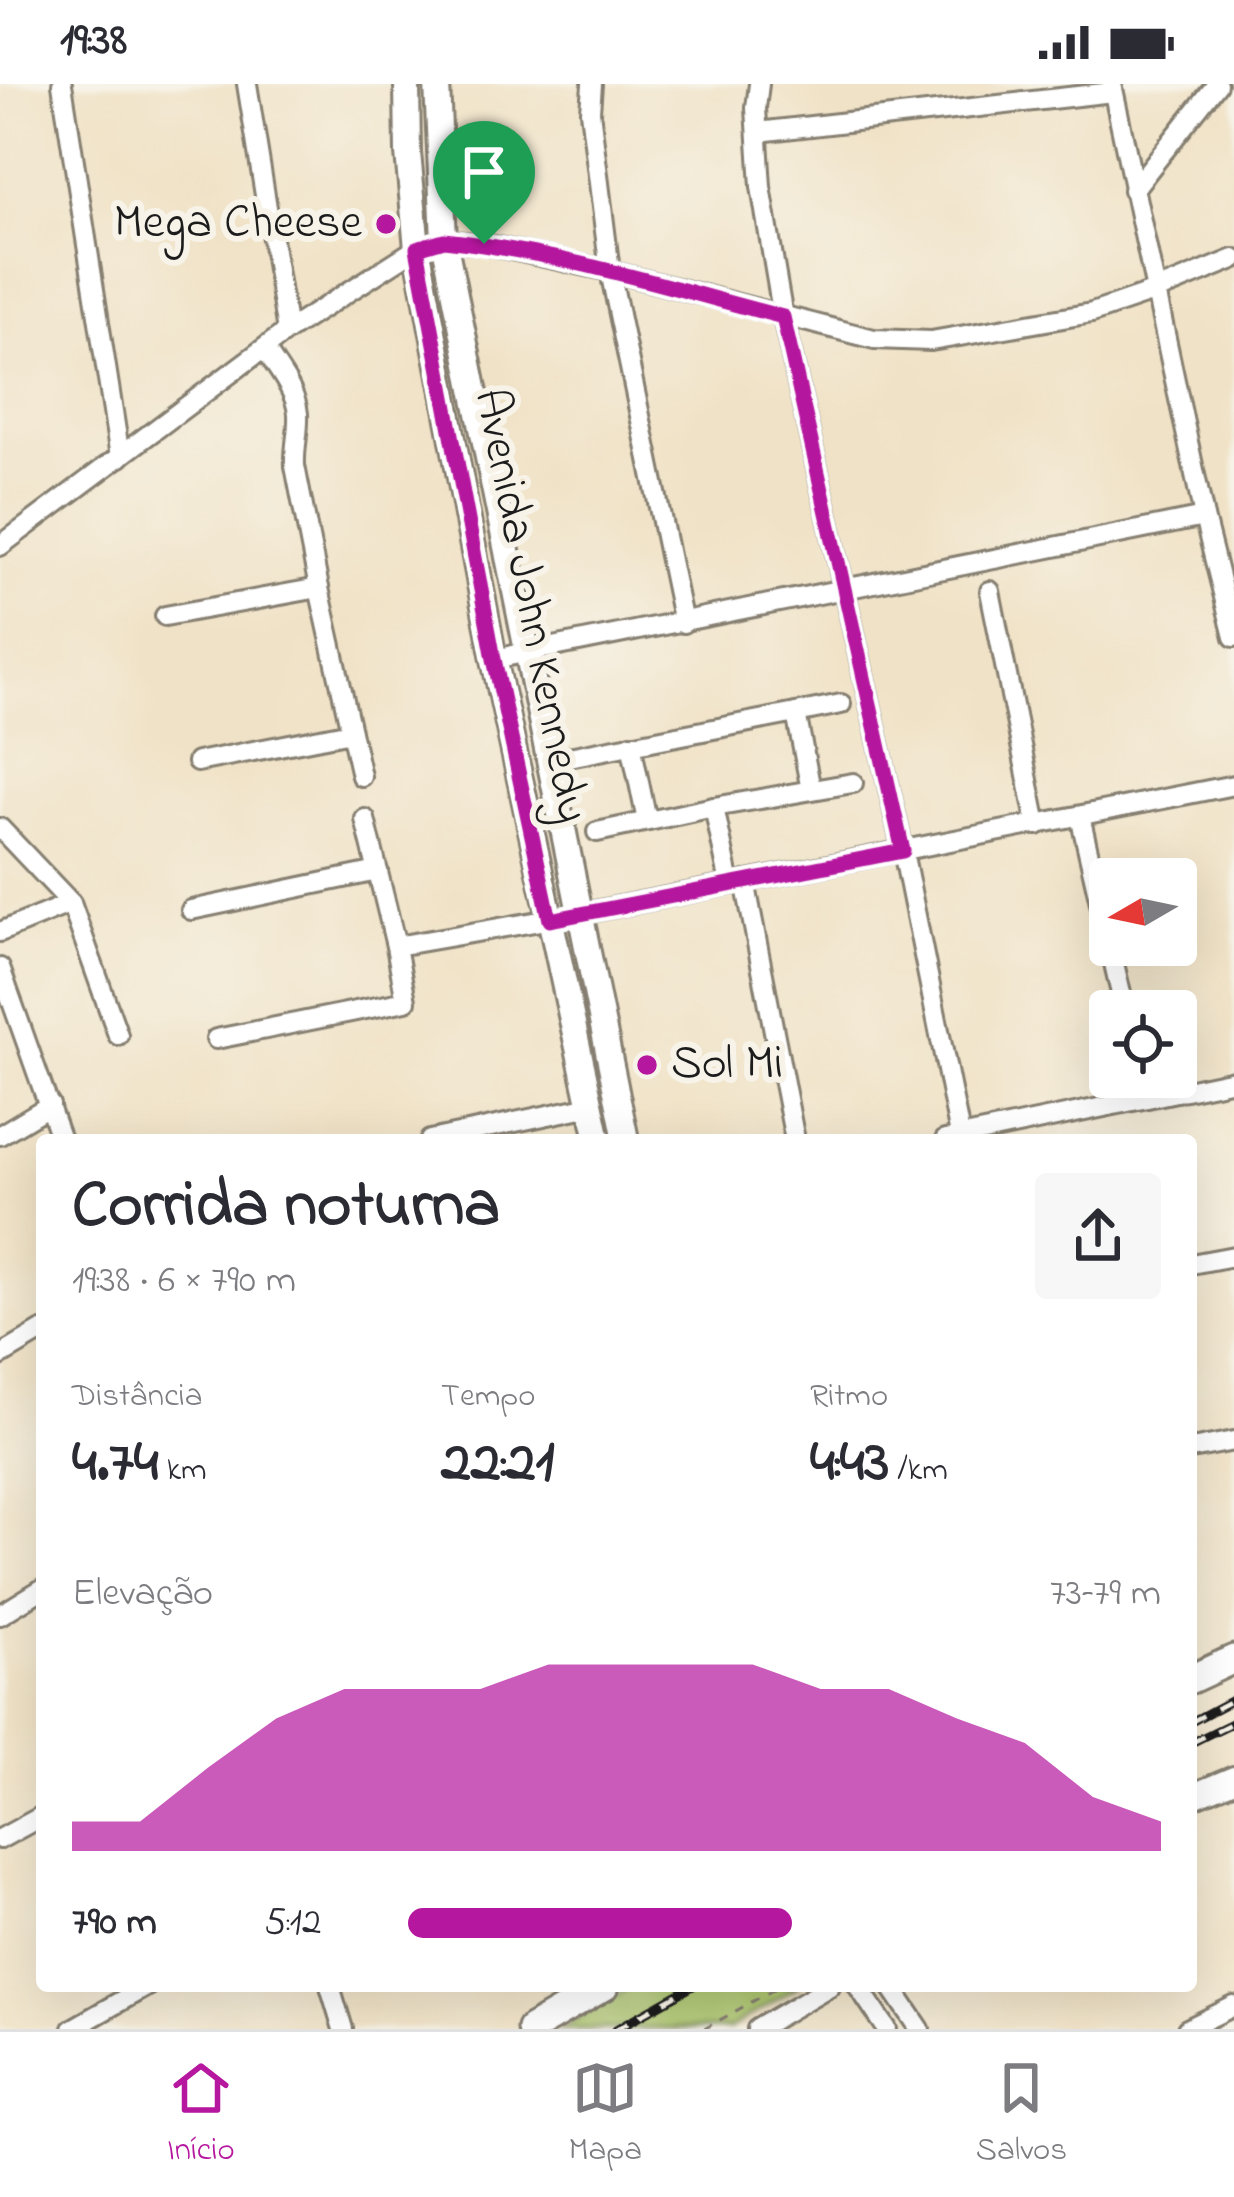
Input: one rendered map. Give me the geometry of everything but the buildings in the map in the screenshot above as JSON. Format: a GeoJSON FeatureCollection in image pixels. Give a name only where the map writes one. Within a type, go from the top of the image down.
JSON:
{"type":"FeatureCollection","features":[{"type":"Feature","properties":{"kind":"main road","name":"Avenida John Kennedy"},"geometry":{"type":"LineString","coordinates":[[407,84],[417,248],[494,659],[597,1134]]}},
{"type":"Feature","properties":{"kind":"main road","name":"Avenida John Kennedy"},"geometry":{"type":"LineString","coordinates":[[437,84],[444,240],[625,1134]]}},
{"type":"Feature","properties":{"kind":"main road"},"geometry":{"type":"LineString","coordinates":[[1197,1676],[1234,1659]]}},
{"type":"Feature","properties":{"kind":"main road"},"geometry":{"type":"LineString","coordinates":[[1197,1794],[1234,1779]]}},
{"type":"Feature","properties":{"kind":"main road"},"geometry":{"type":"LineString","coordinates":[[531,2029],[595,1992]]}},
{"type":"Feature","properties":{"kind":"street"},"geometry":{"type":"LineString","coordinates":[[62,84],[120,457]]}},
{"type":"Feature","properties":{"kind":"street"},"geometry":{"type":"LineString","coordinates":[[247,84],[287,331]]}},
{"type":"Feature","properties":{"kind":"street"},"geometry":{"type":"LineString","coordinates":[[592,84],[590,111],[610,272],[683,623]]}},
{"type":"Feature","properties":{"kind":"street"},"geometry":{"type":"LineString","coordinates":[[759,84],[761,188],[783,317],[903,851],[954,1134]]}},
{"type":"Feature","properties":{"kind":"street"},"geometry":{"type":"LineString","coordinates":[[1133,190],[1216,84]]}},
{"type":"Feature","properties":{"kind":"street"},"geometry":{"type":"LineString","coordinates":[[758,132],[1112,88],[1234,637]]}},
{"type":"Feature","properties":{"kind":"street"},"geometry":{"type":"LineString","coordinates":[[0,546],[287,331],[417,248],[444,240],[484,244],[610,272],[874,339],[931,341],[1092,313],[1234,260]]}},
{"type":"Feature","properties":{"kind":"street"},"geometry":{"type":"LineString","coordinates":[[265,349],[296,399],[296,466],[361,776]]}},
{"type":"Feature","properties":{"kind":"street"},"geometry":{"type":"LineString","coordinates":[[494,659],[1204,517]]}},
{"type":"Feature","properties":{"kind":"street"},"geometry":{"type":"LineString","coordinates":[[164,616],[319,588]]}},
{"type":"Feature","properties":{"kind":"street"},"geometry":{"type":"LineString","coordinates":[[990,591],[1037,825]]}},
{"type":"Feature","properties":{"kind":"street"},"geometry":{"type":"LineString","coordinates":[[548,760],[841,704]]}},
{"type":"Feature","properties":{"kind":"street"},"geometry":{"type":"LineString","coordinates":[[796,713],[811,790]]}},
{"type":"Feature","properties":{"kind":"street"},"geometry":{"type":"LineString","coordinates":[[197,762],[351,732]]}},
{"type":"Feature","properties":{"kind":"street"},"geometry":{"type":"LineString","coordinates":[[631,744],[647,821]]}},
{"type":"Feature","properties":{"kind":"street"},"geometry":{"type":"LineString","coordinates":[[597,832],[854,783]]}},
{"type":"Feature","properties":{"kind":"street"},"geometry":{"type":"LineString","coordinates":[[396,946],[1234,785]]}},
{"type":"Feature","properties":{"kind":"street"},"geometry":{"type":"LineString","coordinates":[[715,807],[738,883],[794,1134]]}},
{"type":"Feature","properties":{"kind":"street"},"geometry":{"type":"LineString","coordinates":[[1080,816],[1120,990]]}},
{"type":"Feature","properties":{"kind":"street"},"geometry":{"type":"LineString","coordinates":[[216,1039],[406,1001],[365,819]]}},
{"type":"Feature","properties":{"kind":"street"},"geometry":{"type":"LineString","coordinates":[[0,828],[71,903],[118,1036]]}},
{"type":"Feature","properties":{"kind":"street"},"geometry":{"type":"LineString","coordinates":[[191,910],[378,871]]}},
{"type":"Feature","properties":{"kind":"street"},"geometry":{"type":"LineString","coordinates":[[0,932],[71,903]]}},
{"type":"Feature","properties":{"kind":"street"},"geometry":{"type":"LineString","coordinates":[[0,968],[59,1134]]}},
{"type":"Feature","properties":{"kind":"street"},"geometry":{"type":"LineString","coordinates":[[1197,1087],[1234,1080]]}},
{"type":"Feature","properties":{"kind":"street"},"geometry":{"type":"LineString","coordinates":[[978,1134],[1140,1098]]}},
{"type":"Feature","properties":{"kind":"street"},"geometry":{"type":"LineString","coordinates":[[0,1135],[50,1105]]}},
{"type":"Feature","properties":{"kind":"street"},"geometry":{"type":"LineString","coordinates":[[458,1134],[591,1106]]}},
{"type":"Feature","properties":{"kind":"street"},"geometry":{"type":"LineString","coordinates":[[1197,1263],[1234,1256]]}},
{"type":"Feature","properties":{"kind":"street"},"geometry":{"type":"LineString","coordinates":[[0,1356],[36,1335]]}},
{"type":"Feature","properties":{"kind":"street"},"geometry":{"type":"LineString","coordinates":[[1197,1448],[1234,1441]]}},
{"type":"Feature","properties":{"kind":"street"},"geometry":{"type":"LineString","coordinates":[[0,1615],[36,1593]]}},
{"type":"Feature","properties":{"kind":"street"},"geometry":{"type":"LineString","coordinates":[[0,1839],[36,1819]]}},
{"type":"Feature","properties":{"kind":"street"},"geometry":{"type":"LineString","coordinates":[[72,2029],[137,1992]]}},
{"type":"Feature","properties":{"kind":"street"},"geometry":{"type":"LineString","coordinates":[[331,1992],[344,2029]]}},
{"type":"Feature","properties":{"kind":"street"},"geometry":{"type":"LineString","coordinates":[[757,2029],[820,1992]]}},
{"type":"Feature","properties":{"kind":"street"},"geometry":{"type":"LineString","coordinates":[[862,1992],[887,2029]]}},
{"type":"Feature","properties":{"kind":"street"},"geometry":{"type":"LineString","coordinates":[[895,1992],[920,2029]]}},
{"type":"Feature","properties":{"kind":"street"},"geometry":{"type":"LineString","coordinates":[[1187,2029],[1234,2006]]}},
{"type":"Feature","properties":{"kind":"path"},"geometry":{"type":"LineString","coordinates":[[704,2029],[769,1992]]}},
{"type":"Feature","properties":{"kind":"green space"},"geometry":{"type":"Polygon","coordinates":[[[621,1992],[789,1992],[729,2029],[559,2029],[621,1992]]]}},
{"type":"Feature","properties":{"kind":"railway"},"geometry":{"type":"LineString","coordinates":[[1197,1719],[1234,1699]]}},
{"type":"Feature","properties":{"kind":"railway"},"geometry":{"type":"LineString","coordinates":[[1197,1740],[1234,1722]]}},
{"type":"Feature","properties":{"kind":"railway"},"geometry":{"type":"LineString","coordinates":[[616,2029],[682,1992]]}},
{"type":"Feature","properties":{"kind":"place","name":"Mega Cheese"},"geometry":{"type":"Point","coordinates":[386,224]}},
{"type":"Feature","properties":{"kind":"place","name":"Sol Mi"},"geometry":{"type":"Point","coordinates":[647,1065]}},
{"type":"Feature","properties":{"kind":"route"},"geometry":{"type":"LineString","coordinates":[[444,240],[484,244],[783,317],[903,851],[550,920],[494,659],[417,248],[444,240]]}}]}
